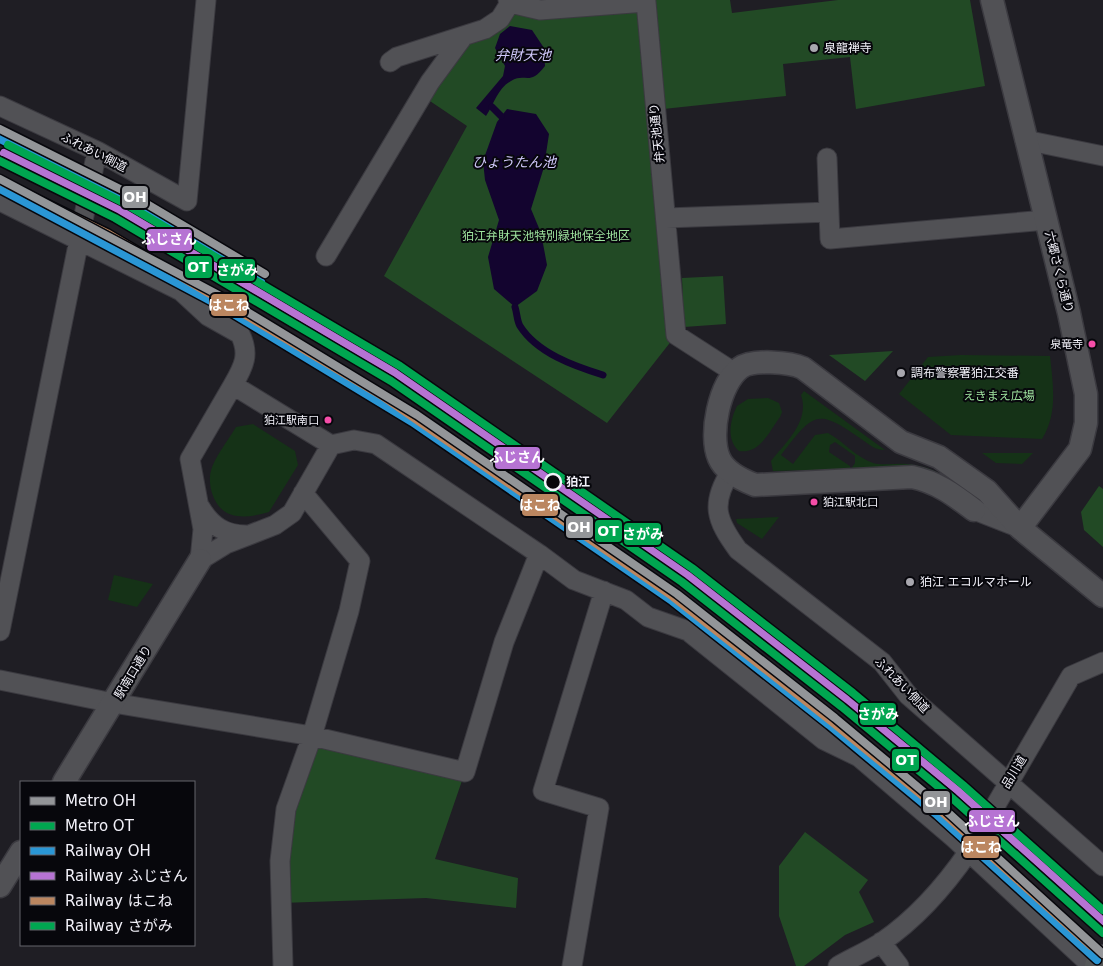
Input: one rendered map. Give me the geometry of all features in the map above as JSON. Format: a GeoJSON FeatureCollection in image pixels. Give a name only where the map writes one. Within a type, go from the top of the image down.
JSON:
{"type":"FeatureCollection","features":[{"type":"Feature","properties":{"kind":"main road"},"geometry":{"type":"LineString","coordinates":[[1099,966],[1103,959]]}},
{"type":"Feature","properties":{"kind":"street","name":"ふれあい側道"},"geometry":{"type":"LineString","coordinates":[[0,106],[97,151],[187,201],[206,0]]}},
{"type":"Feature","properties":{"kind":"street","name":"六郷さくら通り"},"geometry":{"type":"LineString","coordinates":[[992,0],[1079,357],[1086,394],[1086,423],[1081,446],[1072,461],[1020,528]]}},
{"type":"Feature","properties":{"kind":"street"},"geometry":{"type":"LineString","coordinates":[[390,62],[397,57],[485,29],[500,19],[509,1]]}},
{"type":"Feature","properties":{"kind":"street","name":"弁天池通り"},"geometry":{"type":"LineString","coordinates":[[509,1],[540,10],[646,2],[654,110],[676,335],[735,373]]}},
{"type":"Feature","properties":{"kind":"street"},"geometry":{"type":"LineString","coordinates":[[326,256],[430,82],[463,37]]}},
{"type":"Feature","properties":{"kind":"street"},"geometry":{"type":"LineString","coordinates":[[1025,140],[1103,156]]}},
{"type":"Feature","properties":{"kind":"street"},"geometry":{"type":"LineString","coordinates":[[0,631],[97,151]]}},
{"type":"Feature","properties":{"kind":"street"},"geometry":{"type":"LineString","coordinates":[[828,158],[830,239],[1046,220]]}},
{"type":"Feature","properties":{"kind":"street"},"geometry":{"type":"LineString","coordinates":[[0,201],[181,291],[208,316],[240,334],[247,352],[246,364],[190,459],[204,536],[200,560]]}},
{"type":"Feature","properties":{"kind":"street"},"geometry":{"type":"LineString","coordinates":[[666,218],[829,212]]}},
{"type":"Feature","properties":{"kind":"street"},"geometry":{"type":"LineString","coordinates":[[1020,528],[974,510],[941,486],[912,477],[755,485],[743,480],[719,458],[715,444],[715,423],[725,388],[735,373],[748,364],[789,363],[803,368],[901,442],[939,457],[987,491],[1020,528],[1103,596]]}},
{"type":"Feature","properties":{"kind":"street"},"geometry":{"type":"LineString","coordinates":[[233,384],[331,445],[354,440],[376,444],[540,554],[574,580],[626,600],[648,618],[688,630],[824,740],[859,757],[969,851],[1092,966]]}},
{"type":"Feature","properties":{"kind":"street"},"geometry":{"type":"LineString","coordinates":[[200,560],[226,544],[275,525],[292,513],[331,445]]}},
{"type":"Feature","properties":{"kind":"street","name":"ふれあい側道"},"geometry":{"type":"LineString","coordinates":[[731,471],[720,488],[718,508],[723,530],[738,550],[882,662],[908,695],[1103,866]]}},
{"type":"Feature","properties":{"kind":"street"},"geometry":{"type":"LineString","coordinates":[[283,966],[280,861],[286,809],[312,736],[349,612],[360,561],[303,493]]}},
{"type":"Feature","properties":{"kind":"street"},"geometry":{"type":"LineString","coordinates":[[199,505],[214,526],[227,533],[247,535]]}},
{"type":"Feature","properties":{"kind":"street"},"geometry":{"type":"LineString","coordinates":[[0,680],[113,703],[312,736],[464,772],[504,642],[540,554]]}},
{"type":"Feature","properties":{"kind":"street","name":"駅南口通り"},"geometry":{"type":"LineString","coordinates":[[65,781],[200,560]]}},
{"type":"Feature","properties":{"kind":"street"},"geometry":{"type":"LineString","coordinates":[[572,966],[599,808],[542,791],[604,591]]}},
{"type":"Feature","properties":{"kind":"street","name":"品川道"},"geometry":{"type":"LineString","coordinates":[[838,966],[882,942],[918,914],[951,877],[969,851],[1071,676],[1103,662]]}},
{"type":"Feature","properties":{"kind":"street"},"geometry":{"type":"LineString","coordinates":[[0,886],[20,854]]}},
{"type":"Feature","properties":{"kind":"street"},"geometry":{"type":"LineString","coordinates":[[882,942],[899,966]]}},
{"type":"Feature","properties":{"kind":"green space","name":"狛江弁財天池特別緑地保全地区"},"geometry":{"type":"Polygon","coordinates":[[[508,0],[730,0],[732,13],[838,0],[970,0],[985,86],[856,109],[850,57],[783,64],[786,96],[654,110],[676,335],[607,423],[384,276],[467,126],[421,95],[508,0]]]}},
{"type":"Feature","properties":{"kind":"green space"},"geometry":{"type":"Polygon","coordinates":[[[723,276],[726,324],[684,327],[682,278],[723,276]]]}},
{"type":"Feature","properties":{"kind":"green space"},"geometry":{"type":"Polygon","coordinates":[[[893,351],[865,381],[829,355],[893,351]]]}},
{"type":"Feature","properties":{"kind":"green space","name":"えきまえ広場"},"geometry":{"type":"Polygon","coordinates":[[[961,355],[1050,356],[1053,399],[1050,419],[1042,439],[951,435],[899,394],[928,357],[961,355]]]}},
{"type":"Feature","properties":{"kind":"green space"},"geometry":{"type":"Polygon","coordinates":[[[804,391],[885,450],[874,447],[836,423],[826,419],[818,419],[802,430],[781,455],[793,464],[815,435],[828,433],[867,461],[877,464],[907,464],[924,467],[954,482],[969,492],[968,495],[904,466],[851,469],[855,463],[855,456],[835,442],[830,445],[829,452],[850,466],[850,469],[773,471],[771,461],[795,431],[799,422],[803,405],[801,395],[804,391]]]}},
{"type":"Feature","properties":{"kind":"green space"},"geometry":{"type":"Polygon","coordinates":[[[768,398],[779,403],[782,412],[780,417],[758,446],[746,451],[739,451],[732,441],[730,430],[737,406],[748,399],[768,398]]]}},
{"type":"Feature","properties":{"kind":"green space"},"geometry":{"type":"Polygon","coordinates":[[[253,424],[295,451],[298,465],[269,512],[251,516],[235,516],[221,509],[216,502],[212,493],[210,473],[218,455],[236,427],[253,424]]]}},
{"type":"Feature","properties":{"kind":"green space"},"geometry":{"type":"Polygon","coordinates":[[[982,453],[1033,453],[1022,464],[996,463],[982,453]]]}},
{"type":"Feature","properties":{"kind":"green space"},"geometry":{"type":"Polygon","coordinates":[[[1099,486],[1103,489],[1103,547],[1084,530],[1081,512],[1099,486]]]}},
{"type":"Feature","properties":{"kind":"green space"},"geometry":{"type":"Polygon","coordinates":[[[779,517],[762,539],[737,523],[736,519],[779,517]]]}},
{"type":"Feature","properties":{"kind":"green space"},"geometry":{"type":"Polygon","coordinates":[[[114,575],[153,584],[137,607],[108,600],[114,575]]]}},
{"type":"Feature","properties":{"kind":"green space"},"geometry":{"type":"Polygon","coordinates":[[[312,736],[465,772],[435,859],[518,878],[516,908],[426,898],[281,903],[280,861],[312,736]]]}},
{"type":"Feature","properties":{"kind":"green space"},"geometry":{"type":"Polygon","coordinates":[[[805,832],[868,880],[859,892],[874,922],[845,935],[804,966],[796,966],[779,916],[779,866],[805,832]]]}},
{"type":"Feature","properties":{"kind":"water","name":"弁財天池"},"geometry":{"type":"Polygon","coordinates":[[[510,26],[532,30],[544,48],[545,66],[531,78],[516,79],[507,84],[499,92],[486,116],[476,108],[503,76],[505,66],[495,48],[500,34],[510,26]]]}},
{"type":"Feature","properties":{"kind":"water","name":"ひょうたん池"},"geometry":{"type":"Polygon","coordinates":[[[507,109],[536,114],[549,134],[544,167],[531,209],[541,233],[547,265],[537,291],[515,307],[494,289],[488,257],[499,220],[485,180],[483,161],[497,122],[507,109]]]}},
{"type":"Feature","properties":{"kind":"waterway"},"geometry":{"type":"LineString","coordinates":[[492,107],[501,116]]}},
{"type":"Feature","properties":{"kind":"waterway"},"geometry":{"type":"LineString","coordinates":[[515,307],[520,326],[536,344],[568,363],[603,375]]}},
{"type":"Feature","properties":{"kind":"metro line","name":"OH"},"geometry":{"type":"LineString","coordinates":[[0,129],[130,194],[265,274]]}},
{"type":"Feature","properties":{"kind":"metro line","name":"OT"},"geometry":{"type":"LineString","coordinates":[[0,161],[115,218],[391,381],[682,582],[842,707],[952,798],[1103,933]]}},
{"type":"Feature","properties":{"kind":"metro line","name":"OH"},"geometry":{"type":"LineString","coordinates":[[0,179],[226,299],[417,415],[677,594],[835,718],[943,808],[1103,954]]}},
{"type":"Feature","properties":{"kind":"rail line","name":"OH"},"geometry":{"type":"LineString","coordinates":[[0,139],[126,202],[261,282]]}},
{"type":"Feature","properties":{"kind":"rail line","name":"さがみ"},"geometry":{"type":"LineString","coordinates":[[8,145],[124,203],[400,366],[692,568],[853,693],[963,785],[1103,910]]}},
{"type":"Feature","properties":{"kind":"rail line","name":"ふじさん"},"geometry":{"type":"LineString","coordinates":[[4,153],[119,210],[395,373],[687,575],[847,700],[958,791],[1103,921]]}},
{"type":"Feature","properties":{"kind":"rail line","name":"はこね"},"geometry":{"type":"LineString","coordinates":[[0,181],[107,233],[382,396],[672,596],[831,721],[941,811],[1091,946]]}},
{"type":"Feature","properties":{"kind":"rail line","name":"OH"},"geometry":{"type":"LineString","coordinates":[[0,189],[222,307],[412,422],[672,601],[829,725],[937,815],[1097,960]]}},
{"type":"Feature","properties":{"kind":"place","name":"泉龍禅寺"},"geometry":{"type":"Point","coordinates":[814,48]}},
{"type":"Feature","properties":{"kind":"place","name":"泉竜寺"},"geometry":{"type":"Point","coordinates":[1092,344]}},
{"type":"Feature","properties":{"kind":"place","name":"調布警察署狛江交番"},"geometry":{"type":"Point","coordinates":[901,373]}},
{"type":"Feature","properties":{"kind":"place","name":"狛江駅南口"},"geometry":{"type":"Point","coordinates":[328,420]}},
{"type":"Feature","properties":{"kind":"place","name":"狛江"},"geometry":{"type":"Point","coordinates":[553,482]}},
{"type":"Feature","properties":{"kind":"place","name":"狛江駅北口"},"geometry":{"type":"Point","coordinates":[814,502]}},
{"type":"Feature","properties":{"kind":"place","name":"狛江 エコルマホール"},"geometry":{"type":"Point","coordinates":[910,582]}}]}
